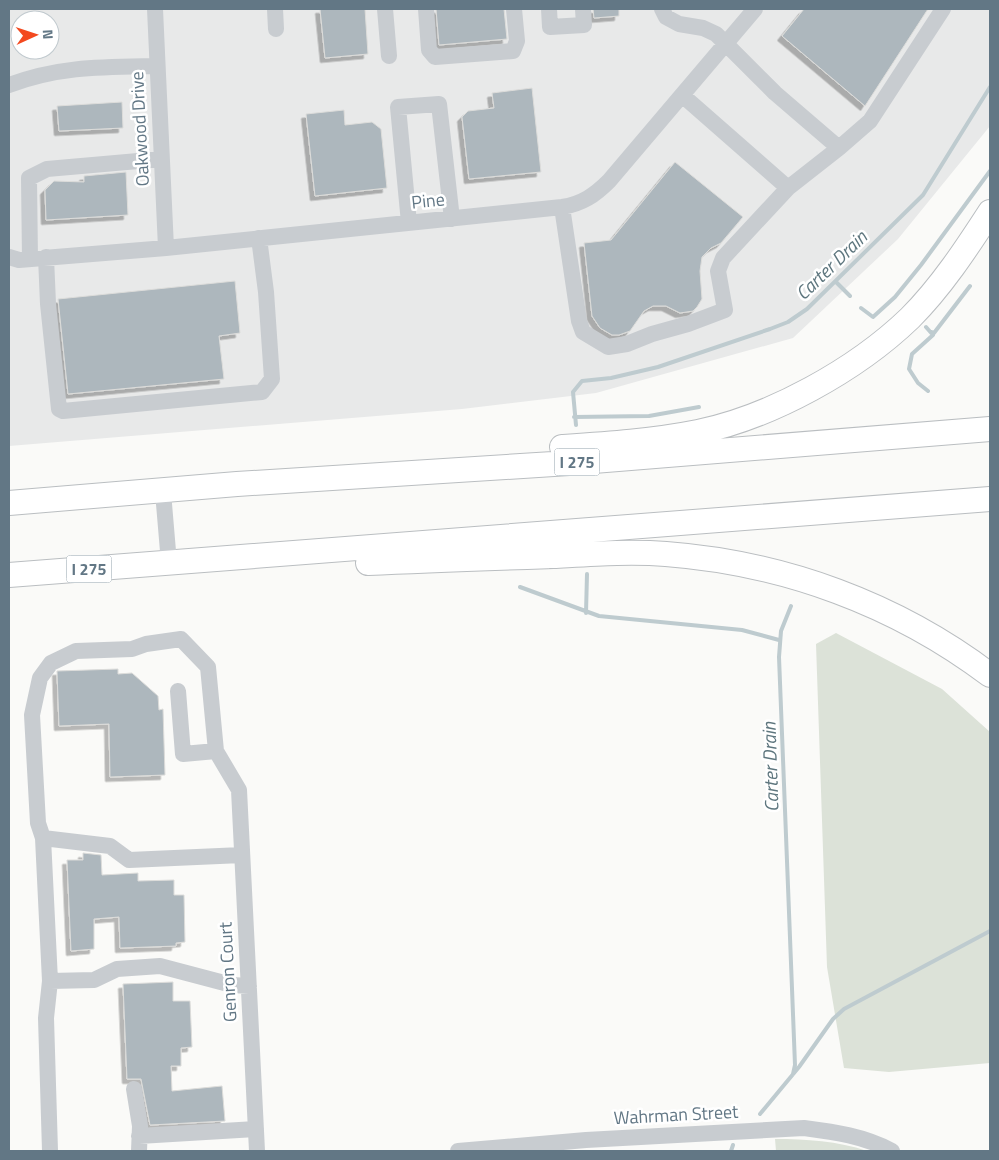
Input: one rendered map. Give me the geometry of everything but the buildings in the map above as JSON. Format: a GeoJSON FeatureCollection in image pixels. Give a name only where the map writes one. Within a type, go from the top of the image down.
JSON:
{"type":"FeatureCollection","features":[{"type":"Feature","properties":{"kind":"highway"},"geometry":{"type":"LineString","coordinates":[[238,484],[304,469],[658,438],[699,432],[727,424],[791,399],[821,383],[872,350],[916,311],[953,267],[990,212]]}},
{"type":"Feature","properties":{"kind":"highway","name":"I 275"},"geometry":{"type":"LineString","coordinates":[[9,503],[163,492],[238,484],[569,463],[990,429]]}},
{"type":"Feature","properties":{"kind":"highway","name":"I 275"},"geometry":{"type":"LineString","coordinates":[[9,575],[990,499]]}},
{"type":"Feature","properties":{"kind":"highway"},"geometry":{"type":"LineString","coordinates":[[278,555],[308,564],[656,554],[731,562],[787,574],[840,592],[907,620],[956,649],[990,675]]}},
{"type":"Feature","properties":{"kind":"street","name":"Oakwood Drive"},"geometry":{"type":"LineString","coordinates":[[155,9],[156,66],[166,248]]}},
{"type":"Feature","properties":{"kind":"street"},"geometry":{"type":"LineString","coordinates":[[275,9],[276,28]]}},
{"type":"Feature","properties":{"kind":"street"},"geometry":{"type":"LineString","coordinates":[[385,9],[389,56]]}},
{"type":"Feature","properties":{"kind":"street"},"geometry":{"type":"LineString","coordinates":[[426,9],[429,50],[436,57],[513,51],[517,42],[514,9]]}},
{"type":"Feature","properties":{"kind":"street"},"geometry":{"type":"LineString","coordinates":[[549,9],[550,27],[584,25],[583,9]]}},
{"type":"Feature","properties":{"kind":"street"},"geometry":{"type":"LineString","coordinates":[[662,9],[666,17],[679,24],[702,28],[716,34],[775,93],[839,148]]}},
{"type":"Feature","properties":{"kind":"street","name":"Pine"},"geometry":{"type":"LineString","coordinates":[[26,258],[166,248],[452,219],[562,207],[579,203],[598,192],[755,9]]}},
{"type":"Feature","properties":{"kind":"street"},"geometry":{"type":"LineString","coordinates":[[562,207],[579,321],[583,332],[608,347],[627,344],[725,310],[718,270],[723,258],[788,188],[870,121],[943,9]]}},
{"type":"Feature","properties":{"kind":"street"},"geometry":{"type":"LineString","coordinates":[[9,85],[38,74],[62,70],[156,66]]}},
{"type":"Feature","properties":{"kind":"street"},"geometry":{"type":"LineString","coordinates":[[682,95],[788,188]]}},
{"type":"Feature","properties":{"kind":"street"},"geometry":{"type":"LineString","coordinates":[[409,223],[398,108],[406,107],[439,104],[452,219]]}},
{"type":"Feature","properties":{"kind":"street"},"geometry":{"type":"LineString","coordinates":[[161,159],[47,169],[29,178],[26,258],[48,304],[59,409],[63,411],[262,392],[272,378],[266,292],[259,238]]}},
{"type":"Feature","properties":{"kind":"street"},"geometry":{"type":"LineString","coordinates":[[163,492],[169,563]]}},
{"type":"Feature","properties":{"kind":"street"},"geometry":{"type":"LineString","coordinates":[[50,1151],[46,1018],[50,981],[43,838],[38,824],[32,715],[40,678],[51,663],[76,652],[132,649],[146,644],[180,640],[208,667],[216,751],[183,754],[178,691]]}},
{"type":"Feature","properties":{"kind":"street","name":"Genron Court"},"geometry":{"type":"LineString","coordinates":[[216,751],[239,790],[256,1151]]}},
{"type":"Feature","properties":{"kind":"street"},"geometry":{"type":"LineString","coordinates":[[43,838],[110,846],[129,860],[242,855]]}},
{"type":"Feature","properties":{"kind":"street"},"geometry":{"type":"LineString","coordinates":[[50,981],[94,980],[117,970],[160,966],[232,985],[249,986]]}},
{"type":"Feature","properties":{"kind":"street"},"geometry":{"type":"LineString","coordinates":[[134,1089],[140,1126],[139,1144],[256,1129]]}},
{"type":"Feature","properties":{"kind":"street","name":"Wahrman Street"},"geometry":{"type":"LineString","coordinates":[[458,1151],[536,1148],[804,1128],[840,1133],[874,1141],[892,1151]]}},
{"type":"Feature","properties":{"kind":"shaded area"},"geometry":{"type":"Polygon","coordinates":[[[9,9],[990,9],[990,126],[898,239],[793,338],[596,393],[462,409],[9,446],[9,9]]]}},
{"type":"Feature","properties":{"kind":"shaded area"},"geometry":{"type":"Polygon","coordinates":[[[836,633],[942,689],[990,732],[990,1063],[889,1072],[844,1068],[827,967],[816,644],[836,633]]]}},
{"type":"Feature","properties":{"kind":"shaded area"},"geometry":{"type":"Polygon","coordinates":[[[775,1139],[822,1141],[867,1151],[776,1151],[775,1139]]]}},
{"type":"Feature","properties":{"kind":"waterway","name":"Carter Drain"},"geometry":{"type":"LineString","coordinates":[[576,425],[573,392],[582,381],[611,378],[658,367],[788,322],[807,309],[923,195],[990,87]]}},
{"type":"Feature","properties":{"kind":"waterway"},"geometry":{"type":"LineString","coordinates":[[861,308],[873,317],[895,297],[990,171]]}},
{"type":"Feature","properties":{"kind":"waterway"},"geometry":{"type":"LineString","coordinates":[[836,282],[850,296]]}},
{"type":"Feature","properties":{"kind":"waterway"},"geometry":{"type":"LineString","coordinates":[[931,332],[934,333],[970,286]]}},
{"type":"Feature","properties":{"kind":"waterway"},"geometry":{"type":"LineString","coordinates":[[926,327],[933,335],[912,354],[909,369],[918,383],[928,391]]}},
{"type":"Feature","properties":{"kind":"waterway"},"geometry":{"type":"LineString","coordinates":[[574,417],[649,416],[699,407]]}},
{"type":"Feature","properties":{"kind":"waterway","name":"Carter Drain"},"geometry":{"type":"LineString","coordinates":[[586,613],[587,574]]}},
{"type":"Feature","properties":{"kind":"waterway","name":"Carter Drain"},"geometry":{"type":"LineString","coordinates":[[520,587],[599,616],[742,630],[779,640]]}},
{"type":"Feature","properties":{"kind":"waterway","name":"Carter Drain"},"geometry":{"type":"LineString","coordinates":[[791,606],[781,631],[779,657],[795,1065],[793,1074]]}},
{"type":"Feature","properties":{"kind":"waterway"},"geometry":{"type":"LineString","coordinates":[[760,1114],[799,1067],[833,1019],[844,1009],[990,931]]}},
{"type":"Feature","properties":{"kind":"waterway","name":"Carter Drain"},"geometry":{"type":"LineString","coordinates":[[731,1151],[733,1145]]}}]}
